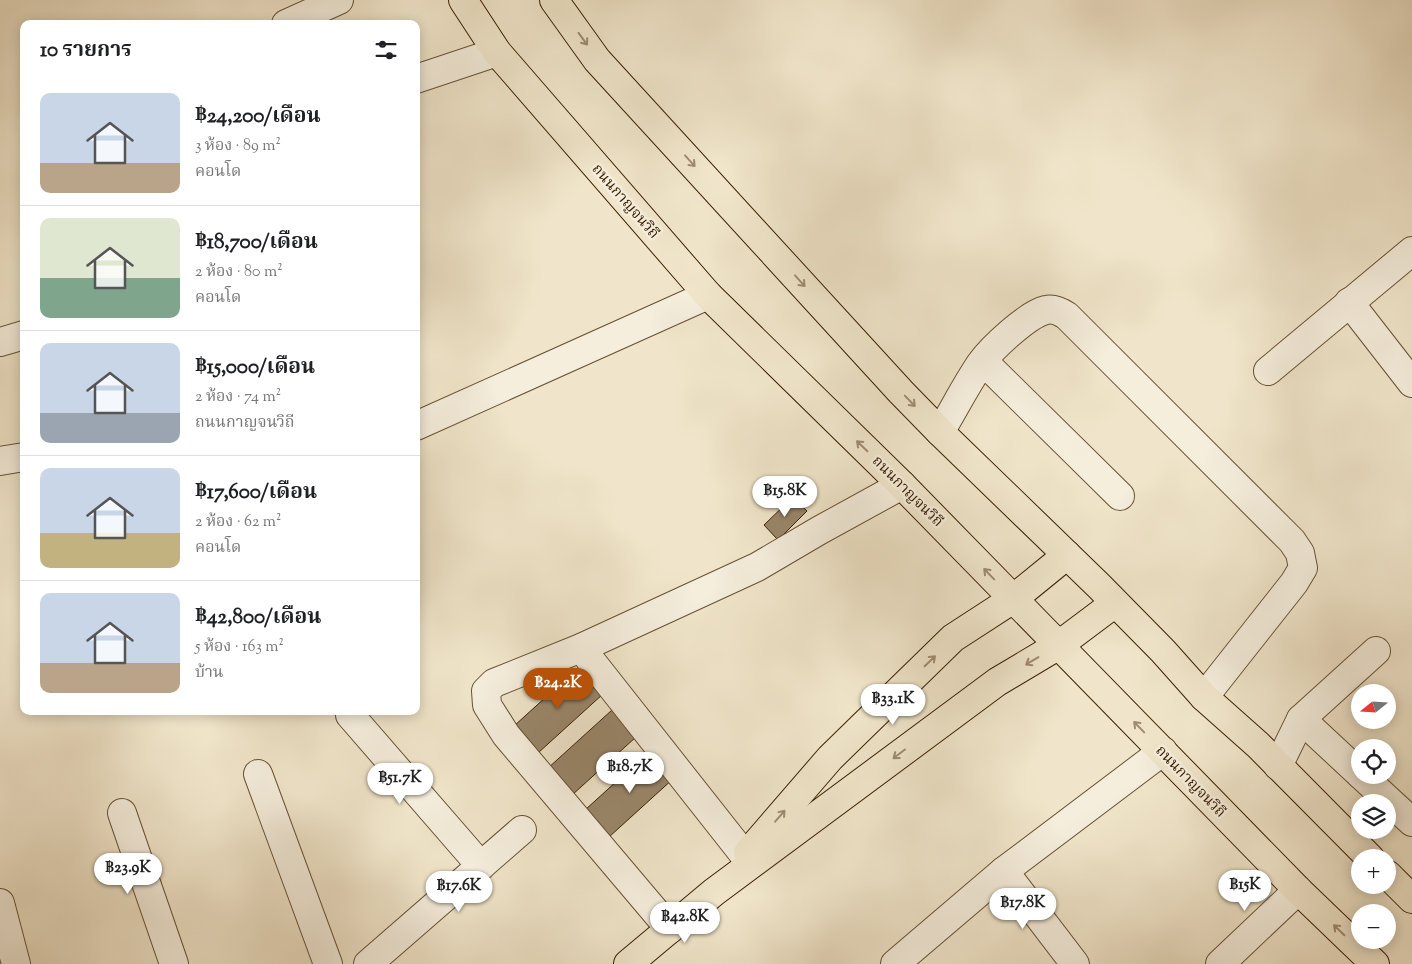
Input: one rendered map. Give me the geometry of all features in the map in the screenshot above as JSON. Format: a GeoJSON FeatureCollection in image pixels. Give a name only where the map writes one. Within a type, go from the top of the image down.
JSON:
{"type":"FeatureCollection","features":[{"type":"Feature","properties":{"kind":"main road","name":"ถนนกาญจนวิถี"},"geometry":{"type":"LineString","coordinates":[[463,0],[497,52],[708,295],[902,485],[1298,890],[1374,964]]}},
{"type":"Feature","properties":{"kind":"main road"},"geometry":{"type":"LineString","coordinates":[[554,0],[598,60],[901,392],[1115,603],[1204,697],[1278,766],[1361,849]]}},
{"type":"Feature","properties":{"kind":"main road"},"geometry":{"type":"LineString","coordinates":[[714,892],[830,758],[953,638],[1013,599],[1067,556]]}},
{"type":"Feature","properties":{"kind":"main road"},"geometry":{"type":"LineString","coordinates":[[628,964],[714,892],[997,682],[1059,645],[1115,603]]}},
{"type":"Feature","properties":{"kind":"main road"},"geometry":{"type":"LineString","coordinates":[[1396,883],[1412,899]]}},
{"type":"Feature","properties":{"kind":"street"},"geometry":{"type":"LineString","coordinates":[[295,20],[339,0]]}},
{"type":"Feature","properties":{"kind":"street"},"geometry":{"type":"LineString","coordinates":[[420,78],[497,52]]}},
{"type":"Feature","properties":{"kind":"street"},"geometry":{"type":"LineString","coordinates":[[1268,371],[1412,251]]}},
{"type":"Feature","properties":{"kind":"street"},"geometry":{"type":"LineString","coordinates":[[420,424],[708,295]]}},
{"type":"Feature","properties":{"kind":"street"},"geometry":{"type":"LineString","coordinates":[[1349,302],[1412,383]]}},
{"type":"Feature","properties":{"kind":"street"},"geometry":{"type":"LineString","coordinates":[[940,432],[983,361],[1018,325],[1035,314],[1048,309],[1060,311],[1292,541],[1300,553],[1303,568],[1294,583],[1204,697]]}},
{"type":"Feature","properties":{"kind":"street"},"geometry":{"type":"LineString","coordinates":[[0,342],[20,336]]}},
{"type":"Feature","properties":{"kind":"street"},"geometry":{"type":"LineString","coordinates":[[983,361],[1120,496]]}},
{"type":"Feature","properties":{"kind":"street"},"geometry":{"type":"LineString","coordinates":[[0,461],[20,458]]}},
{"type":"Feature","properties":{"kind":"street"},"geometry":{"type":"LineString","coordinates":[[670,929],[506,734],[487,705],[486,691],[494,683],[581,648],[757,567],[902,485]]}},
{"type":"Feature","properties":{"kind":"street"},"geometry":{"type":"LineString","coordinates":[[581,648],[745,856]]}},
{"type":"Feature","properties":{"kind":"street"},"geometry":{"type":"LineString","coordinates":[[1278,766],[1301,719],[1376,651]]}},
{"type":"Feature","properties":{"kind":"street"},"geometry":{"type":"LineString","coordinates":[[350,716],[481,866]]}},
{"type":"Feature","properties":{"kind":"street"},"geometry":{"type":"LineString","coordinates":[[1301,719],[1351,765]]}},
{"type":"Feature","properties":{"kind":"street"},"geometry":{"type":"LineString","coordinates":[[896,964],[1004,871],[1163,751]]}},
{"type":"Feature","properties":{"kind":"street"},"geometry":{"type":"LineString","coordinates":[[258,774],[328,964]]}},
{"type":"Feature","properties":{"kind":"street"},"geometry":{"type":"LineString","coordinates":[[1372,784],[1412,822]]}},
{"type":"Feature","properties":{"kind":"street"},"geometry":{"type":"LineString","coordinates":[[122,813],[174,964]]}},
{"type":"Feature","properties":{"kind":"street"},"geometry":{"type":"LineString","coordinates":[[368,964],[522,830]]}},
{"type":"Feature","properties":{"kind":"street"},"geometry":{"type":"LineString","coordinates":[[1004,871],[1075,964]]}},
{"type":"Feature","properties":{"kind":"street"},"geometry":{"type":"LineString","coordinates":[[1220,964],[1298,890]]}},
{"type":"Feature","properties":{"kind":"street"},"geometry":{"type":"LineString","coordinates":[[0,903],[16,964]]}},
{"type":"Feature","properties":{"kind":"building"},"geometry":{"type":"Polygon","coordinates":[[[793,497],[807,511],[778,540],[764,525],[793,497]]]}},
{"type":"Feature","properties":{"kind":"building"},"geometry":{"type":"Polygon","coordinates":[[[579,667],[603,694],[538,753],[514,726],[579,667]]]}},
{"type":"Feature","properties":{"kind":"building"},"geometry":{"type":"Polygon","coordinates":[[[612,710],[636,737],[571,796],[547,769],[612,710]]]}},
{"type":"Feature","properties":{"kind":"building"},"geometry":{"type":"Polygon","coordinates":[[[650,751],[674,778],[609,837],[585,810],[650,751]]]}}]}
